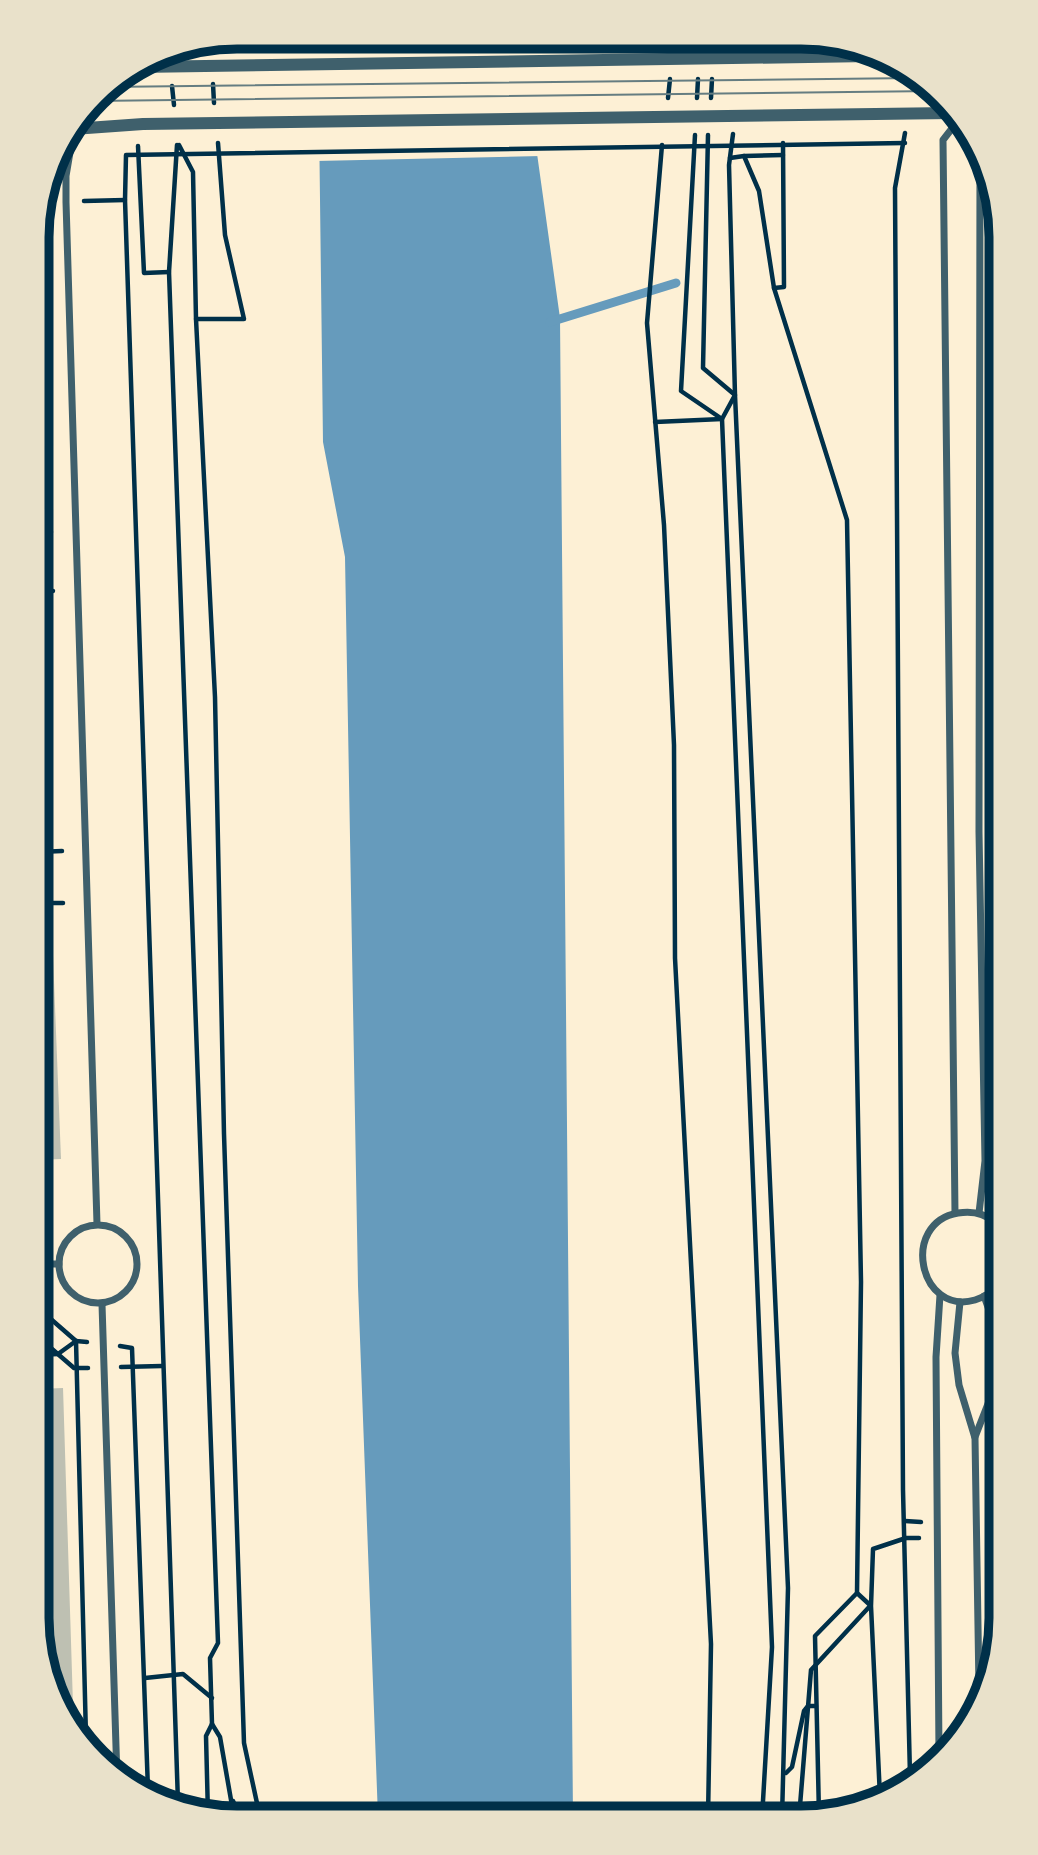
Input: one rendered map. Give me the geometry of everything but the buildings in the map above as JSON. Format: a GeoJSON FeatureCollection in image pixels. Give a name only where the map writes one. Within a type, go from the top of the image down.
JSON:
{"type":"FeatureCollection","features":[{"type":"Feature","properties":{"kind":"street"},"geometry":{"type":"LineString","coordinates":[[158,67],[850,56]]}},
{"type":"Feature","properties":{"kind":"street"},"geometry":{"type":"LineString","coordinates":[[85,128],[143,124],[942,113]]}},
{"type":"Feature","properties":{"kind":"street"},"geometry":{"type":"LineString","coordinates":[[953,127],[943,140],[955,1213]]}},
{"type":"Feature","properties":{"kind":"street"},"geometry":{"type":"LineString","coordinates":[[70,152],[66,202],[97,1224]]}},
{"type":"Feature","properties":{"kind":"street"},"geometry":{"type":"LineString","coordinates":[[979,1213],[985,1161],[979,832],[980,181]]}},
{"type":"Feature","properties":{"kind":"street"},"geometry":{"type":"LineString","coordinates":[[989,1220],[979,1213],[955,1213],[930,1229],[920,1256],[923,1271],[940,1295],[960,1302],[984,1296],[989,1292]]}},
{"type":"Feature","properties":{"kind":"street"},"geometry":{"type":"LineString","coordinates":[[97,1224],[112,1227],[125,1234],[132,1244],[138,1266],[130,1288],[118,1299],[102,1304],[82,1300],[70,1292],[62,1279],[59,1264],[68,1239],[76,1231],[97,1224]]}},
{"type":"Feature","properties":{"kind":"street"},"geometry":{"type":"LineString","coordinates":[[49,1264],[59,1264]]}},
{"type":"Feature","properties":{"kind":"street"},"geometry":{"type":"LineString","coordinates":[[939,1745],[936,1357],[940,1295]]}},
{"type":"Feature","properties":{"kind":"street"},"geometry":{"type":"LineString","coordinates":[[984,1296],[989,1310]]}},
{"type":"Feature","properties":{"kind":"street"},"geometry":{"type":"LineString","coordinates":[[960,1302],[955,1353],[959,1385],[975,1438],[979,1678]]}},
{"type":"Feature","properties":{"kind":"street"},"geometry":{"type":"LineString","coordinates":[[102,1304],[117,1762]]}},
{"type":"Feature","properties":{"kind":"street"},"geometry":{"type":"LineString","coordinates":[[975,1438],[989,1401]]}},
{"type":"Feature","properties":{"kind":"path"},"geometry":{"type":"LineString","coordinates":[[710,105],[712,66]]}},
{"type":"Feature","properties":{"kind":"path"},"geometry":{"type":"LineString","coordinates":[[667,108],[671,67]]}},
{"type":"Feature","properties":{"kind":"path"},"geometry":{"type":"LineString","coordinates":[[697,109],[699,67]]}},
{"type":"Feature","properties":{"kind":"path"},"geometry":{"type":"LineString","coordinates":[[212,70],[215,111]]}},
{"type":"Feature","properties":{"kind":"path"},"geometry":{"type":"LineString","coordinates":[[172,76],[175,116]]}},
{"type":"Feature","properties":{"kind":"path"},"geometry":{"type":"LineString","coordinates":[[696,122],[681,391],[722,419]]}},
{"type":"Feature","properties":{"kind":"path"},"geometry":{"type":"LineString","coordinates":[[709,131],[703,368],[735,395]]}},
{"type":"Feature","properties":{"kind":"path"},"geometry":{"type":"LineString","coordinates":[[774,288],[784,286],[782,135]]}},
{"type":"Feature","properties":{"kind":"path"},"geometry":{"type":"LineString","coordinates":[[663,136],[647,323],[664,525],[674,746],[675,958],[711,1644],[708,1806]]}},
{"type":"Feature","properties":{"kind":"path"},"geometry":{"type":"LineString","coordinates":[[196,319],[244,319],[225,234],[217,138]]}},
{"type":"Feature","properties":{"kind":"path"},"geometry":{"type":"LineString","coordinates":[[208,1803],[206,1736],[212,1724],[210,1658],[218,1643],[169,272],[177,142],[193,172],[196,319],[215,697],[224,1134],[244,1743],[258,1806]]}},
{"type":"Feature","properties":{"kind":"path"},"geometry":{"type":"LineString","coordinates":[[177,1796],[125,200],[126,155],[905,143],[895,188],[905,1521],[911,1770]]}},
{"type":"Feature","properties":{"kind":"path"},"geometry":{"type":"LineString","coordinates":[[137,146],[144,273],[169,272]]}},
{"type":"Feature","properties":{"kind":"path"},"geometry":{"type":"LineString","coordinates":[[783,155],[730,158],[729,165],[735,395],[789,1588],[787,1678],[782,1727],[785,1774],[783,1806]]}},
{"type":"Feature","properties":{"kind":"path"},"geometry":{"type":"LineString","coordinates":[[744,156],[759,191],[774,288],[847,520],[861,1282],[858,1593],[816,1636],[800,1806]]}},
{"type":"Feature","properties":{"kind":"path"},"geometry":{"type":"LineString","coordinates":[[79,201],[125,200]]}},
{"type":"Feature","properties":{"kind":"path"},"geometry":{"type":"LineString","coordinates":[[735,395],[722,419],[772,1647],[763,1806]]}},
{"type":"Feature","properties":{"kind":"path"},"geometry":{"type":"LineString","coordinates":[[655,422],[722,419]]}},
{"type":"Feature","properties":{"kind":"path"},"geometry":{"type":"LineString","coordinates":[[49,591],[53,591]]}},
{"type":"Feature","properties":{"kind":"path"},"geometry":{"type":"LineString","coordinates":[[49,852],[62,851]]}},
{"type":"Feature","properties":{"kind":"path"},"geometry":{"type":"LineString","coordinates":[[49,903],[62,903]]}},
{"type":"Feature","properties":{"kind":"path"},"geometry":{"type":"LineString","coordinates":[[49,1317],[76,1341],[132,1348],[148,1783]]}},
{"type":"Feature","properties":{"kind":"path"},"geometry":{"type":"LineString","coordinates":[[49,1354],[58,1354],[76,1341]]}},
{"type":"Feature","properties":{"kind":"path"},"geometry":{"type":"LineString","coordinates":[[76,1341],[74,1368],[86,1729]]}},
{"type":"Feature","properties":{"kind":"path"},"geometry":{"type":"LineString","coordinates":[[905,1521],[924,1522]]}},
{"type":"Feature","properties":{"kind":"path"},"geometry":{"type":"LineString","coordinates":[[880,1789],[871,1606],[873,1549],[906,1538],[926,1538]]}},
{"type":"Feature","properties":{"kind":"path"},"geometry":{"type":"LineString","coordinates":[[858,1593],[871,1606]]}},
{"type":"Feature","properties":{"kind":"path"},"geometry":{"type":"LineString","coordinates":[[819,1805],[813,1668],[871,1606]]}},
{"type":"Feature","properties":{"kind":"path"},"geometry":{"type":"LineString","coordinates":[[145,1678],[183,1674],[212,1699]]}},
{"type":"Feature","properties":{"kind":"path"},"geometry":{"type":"LineString","coordinates":[[785,1774],[792,1767],[804,1711],[808,1706]]}},
{"type":"Feature","properties":{"kind":"path"},"geometry":{"type":"LineString","coordinates":[[808,1706],[816,1706]]}},
{"type":"Feature","properties":{"kind":"path"},"geometry":{"type":"LineString","coordinates":[[212,1724],[220,1737],[232,1806]]}},
{"type":"Feature","properties":{"kind":"path"},"geometry":{"type":"LineString","coordinates":[[230,1794],[235,1806]]}},
{"type":"Feature","properties":{"kind":"path"},"geometry":{"type":"LineString","coordinates":[[801,1797],[802,1806]]}},
{"type":"Feature","properties":{"kind":"water"},"geometry":{"type":"Polygon","coordinates":[[[318,49],[522,49],[560,318],[573,1806],[378,1806],[358,1286],[345,557],[323,442],[318,49]]]}},
{"type":"Feature","properties":{"kind":"pier"},"geometry":{"type":"Polygon","coordinates":[[[314,49],[525,49],[541,156],[316,161],[314,49]]]}},
{"type":"Feature","properties":{"kind":"waterway"},"geometry":{"type":"LineString","coordinates":[[550,322],[676,283]]}},
{"type":"Feature","properties":{"kind":"tram line"},"geometry":{"type":"LineString","coordinates":[[125,87],[900,78]]}},
{"type":"Feature","properties":{"kind":"tram line"},"geometry":{"type":"LineString","coordinates":[[108,101],[919,91]]}}]}
